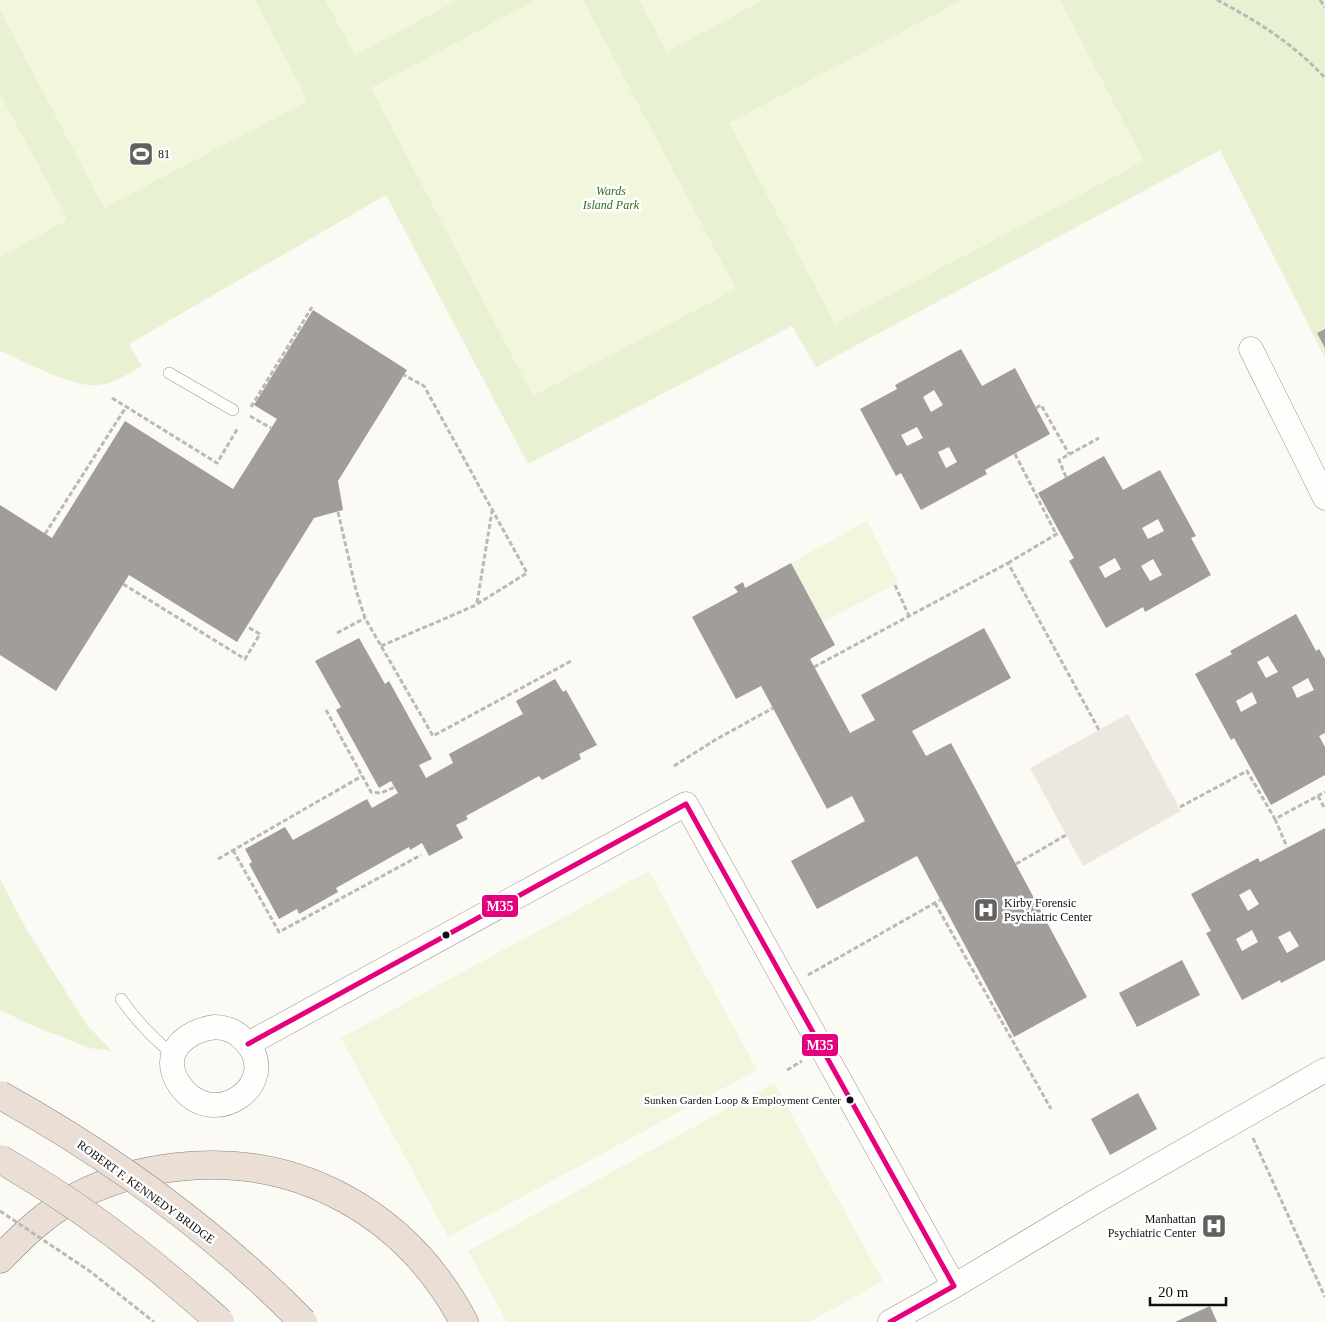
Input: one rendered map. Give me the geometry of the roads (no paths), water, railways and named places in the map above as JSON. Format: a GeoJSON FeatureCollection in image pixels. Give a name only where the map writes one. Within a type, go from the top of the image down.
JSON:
{"type":"FeatureCollection","features":[{"type":"Feature","properties":{"kind":"highway","name":"ROBERT F. KENNEDY BRIDGE"},"geometry":{"type":"LineString","coordinates":[[0,1095],[82,1144],[196,1225],[304,1322]]}},
{"type":"Feature","properties":{"kind":"highway"},"geometry":{"type":"LineString","coordinates":[[0,1159],[93,1219],[151,1263],[220,1322]]}},
{"type":"Feature","properties":{"kind":"highway"},"geometry":{"type":"LineString","coordinates":[[0,1259],[53,1212],[75,1198],[117,1179],[141,1172],[173,1167],[212,1164],[260,1168],[306,1181],[348,1200],[367,1212],[400,1238],[430,1270],[444,1288],[464,1322]]}},
{"type":"Feature","properties":{"kind":"street"},"geometry":{"type":"LineString","coordinates":[[1251,349],[1325,498]]}},
{"type":"Feature","properties":{"kind":"street"},"geometry":{"type":"LineString","coordinates":[[248,1044],[686,804],[954,1286]]}},
{"type":"Feature","properties":{"kind":"street"},"geometry":{"type":"LineString","coordinates":[[215,1026],[228,1028],[239,1034],[248,1044],[256,1065],[256,1076],[252,1086],[234,1102],[212,1106],[189,1096],[182,1088],[175,1078],[171,1066],[173,1054],[181,1042],[203,1028],[215,1026]]}},
{"type":"Feature","properties":{"kind":"street"},"geometry":{"type":"LineString","coordinates":[[890,1322],[1325,1070]]}},
{"type":"Feature","properties":{"kind":"lane"},"geometry":{"type":"LineString","coordinates":[[169,373],[233,410]]}},
{"type":"Feature","properties":{"kind":"lane"},"geometry":{"type":"LineString","coordinates":[[121,999],[133,1016],[157,1042],[173,1054]]}},
{"type":"Feature","properties":{"kind":"place","name":"81"},"geometry":{"type":"Point","coordinates":[141,154]}},
{"type":"Feature","properties":{"kind":"place","name":"Kirby Forensic Psychiatric Center"},"geometry":{"type":"Point","coordinates":[986,910]}},
{"type":"Feature","properties":{"kind":"place","name":"Sunken Garden Loop & Employment Center"},"geometry":{"type":"Point","coordinates":[850,1100]}},
{"type":"Feature","properties":{"kind":"place","name":"Manhattan Psychiatric Center"},"geometry":{"type":"Point","coordinates":[1214,1226]}},
{"type":"Feature","properties":{"kind":"park label","name":"Wards Island Park"},"geometry":{"type":"Point","coordinates":[611,198]}}]}
